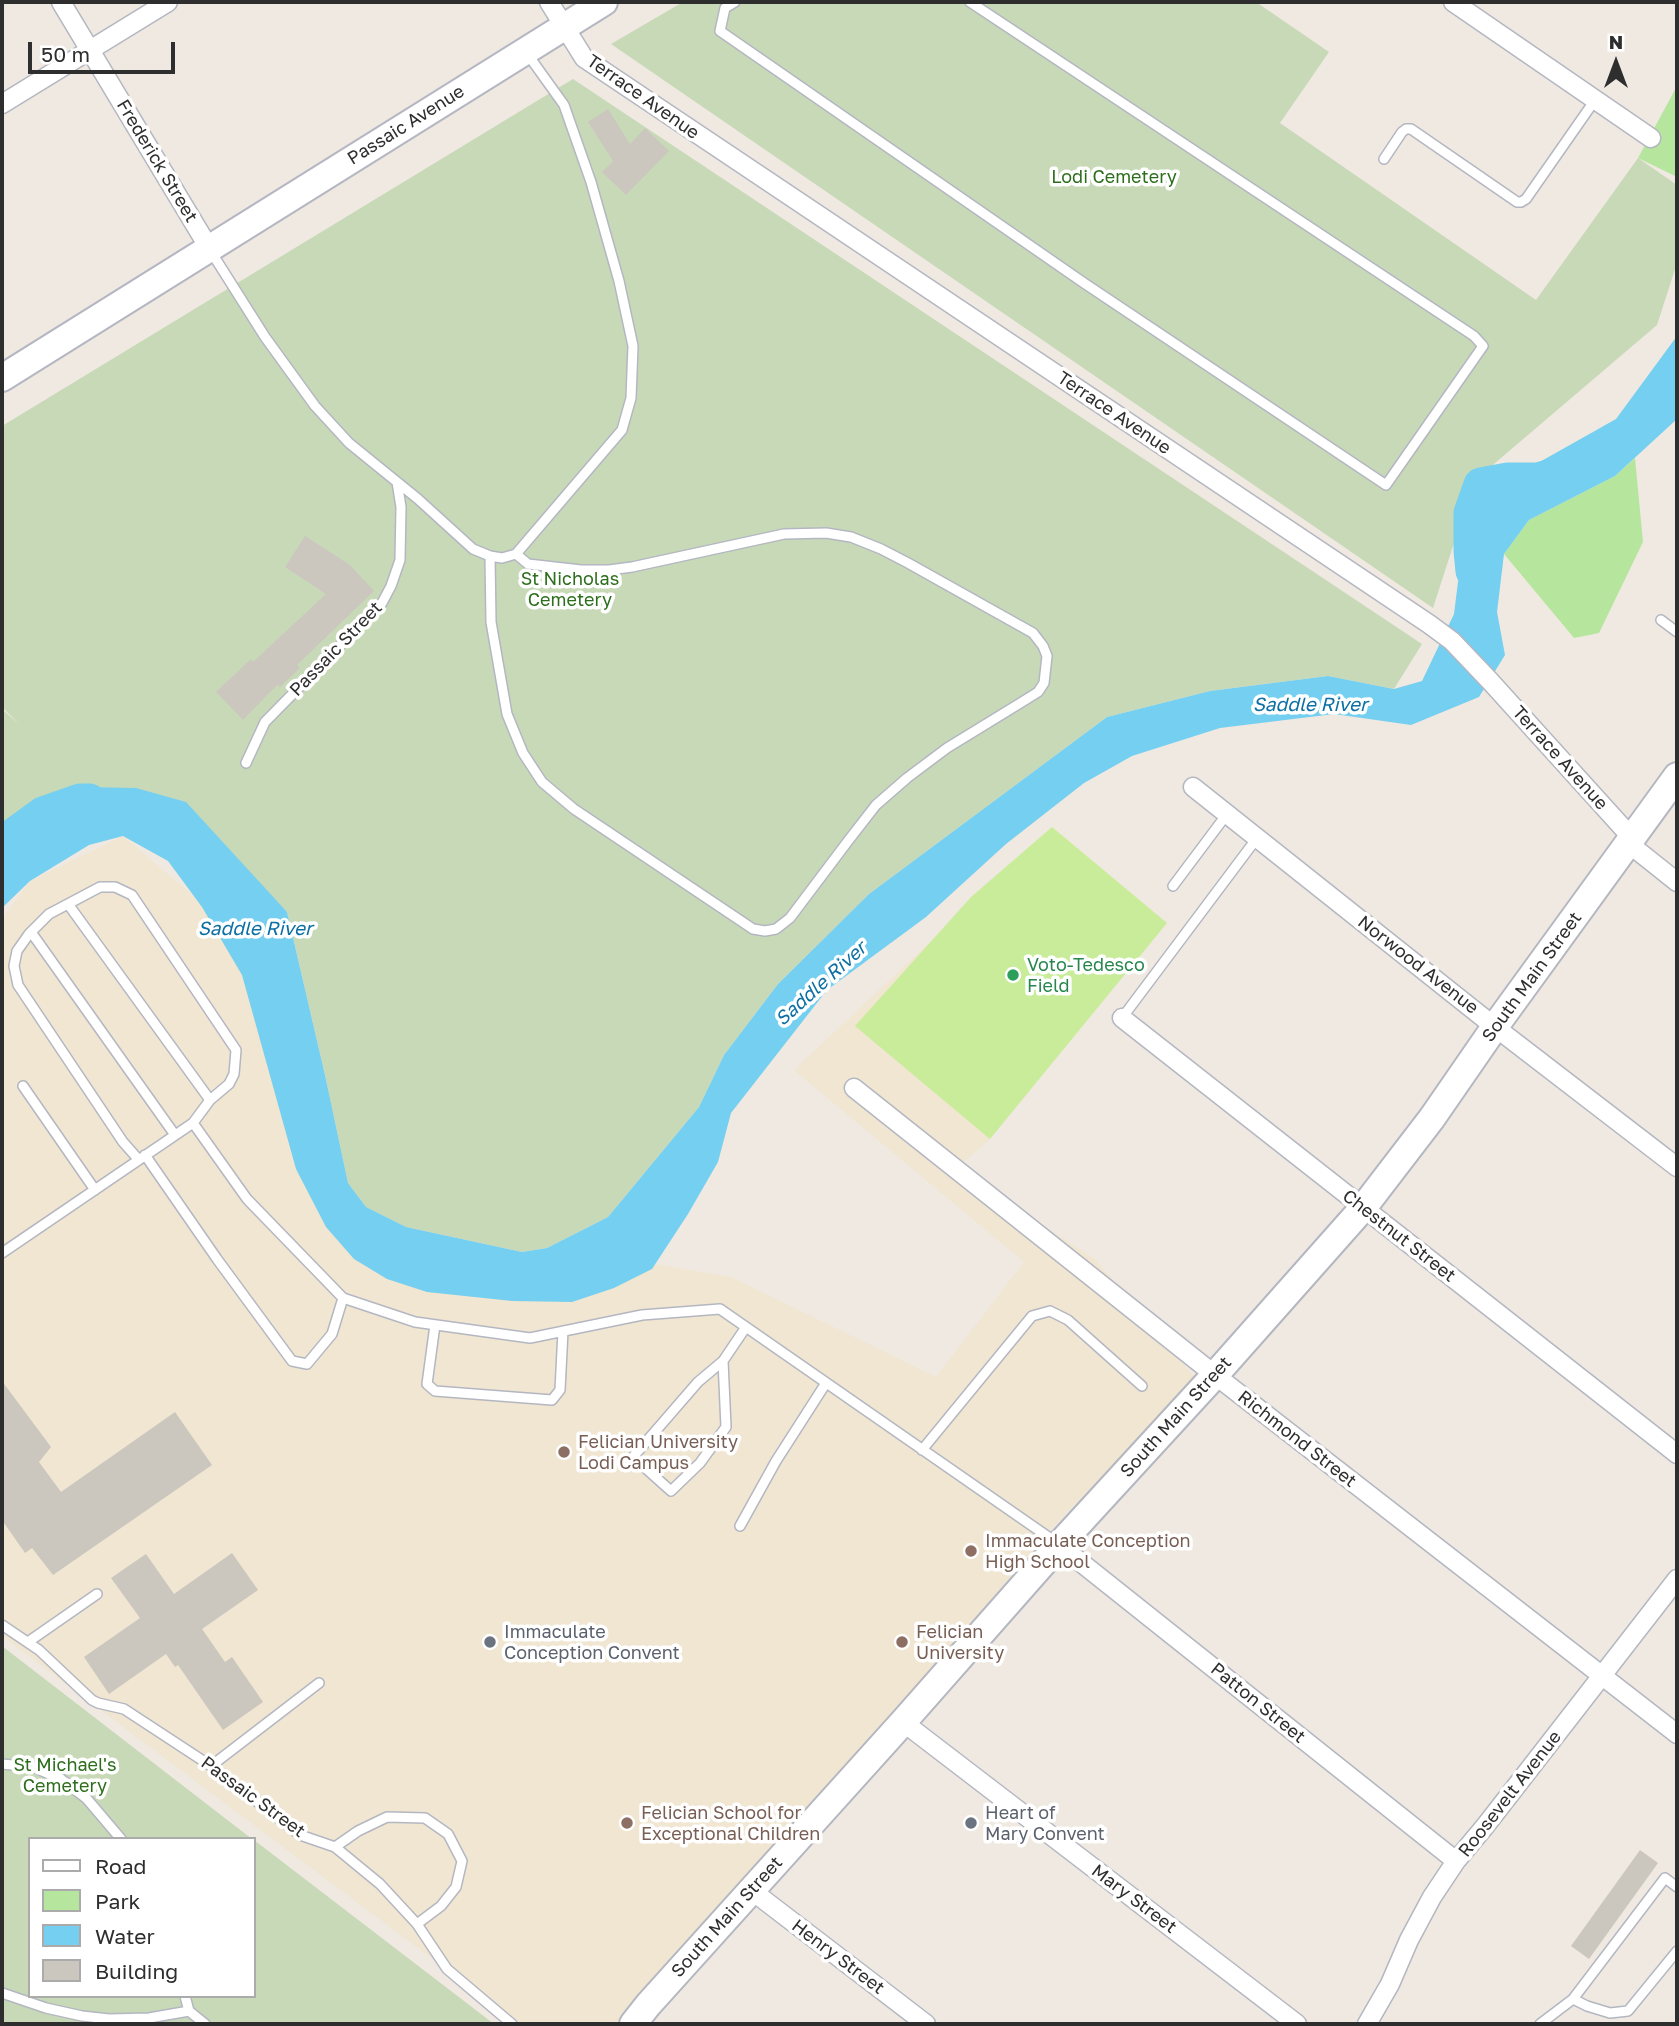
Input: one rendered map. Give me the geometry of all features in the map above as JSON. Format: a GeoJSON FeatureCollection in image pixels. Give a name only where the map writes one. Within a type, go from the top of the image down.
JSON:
{"type":"FeatureCollection","features":[{"type":"Feature","properties":{"kind":"street","name":"Frederick Street"},"geometry":{"type":"LineString","coordinates":[[61,2],[209,248]]}},
{"type":"Feature","properties":{"kind":"street"},"geometry":{"type":"LineString","coordinates":[[2,104],[168,2]]}},
{"type":"Feature","properties":{"kind":"street","name":"Terrace Avenue"},"geometry":{"type":"LineString","coordinates":[[550,2],[584,58],[1452,641],[1630,841],[1677,882]]}},
{"type":"Feature","properties":{"kind":"street","name":"Passaic Avenue"},"geometry":{"type":"LineString","coordinates":[[209,248],[604,2]]}},
{"type":"Feature","properties":{"kind":"street"},"geometry":{"type":"LineString","coordinates":[[1453,2],[1651,138]]}},
{"type":"Feature","properties":{"kind":"street"},"geometry":{"type":"LineString","coordinates":[[2,378],[209,248]]}},
{"type":"Feature","properties":{"kind":"street","name":"South Main Street"},"geometry":{"type":"LineString","coordinates":[[635,2023],[751,1890],[904,1723],[1059,1545],[1363,1208],[1432,1118],[1677,776]]}},
{"type":"Feature","properties":{"kind":"street","name":"Norwood Avenue"},"geometry":{"type":"LineString","coordinates":[[1193,787],[1495,1027],[1677,1167]]}},
{"type":"Feature","properties":{"kind":"street","name":"Chestnut Street"},"geometry":{"type":"LineString","coordinates":[[1122,1018],[1677,1454]]}},
{"type":"Feature","properties":{"kind":"street","name":"Richmond Street"},"geometry":{"type":"LineString","coordinates":[[854,1088],[1215,1375],[1677,1734]]}},
{"type":"Feature","properties":{"kind":"street","name":"Patton Street"},"geometry":{"type":"LineString","coordinates":[[1059,1545],[1456,1861]]}},
{"type":"Feature","properties":{"kind":"street","name":"Roosevelt Avenue"},"geometry":{"type":"LineString","coordinates":[[1367,2024],[1390,1984],[1426,1908],[1456,1861],[1677,1579]]}},
{"type":"Feature","properties":{"kind":"street","name":"Mary Street"},"geometry":{"type":"LineString","coordinates":[[904,1723],[1297,2024]]}},
{"type":"Feature","properties":{"kind":"street","name":"Henry Street"},"geometry":{"type":"LineString","coordinates":[[751,1890],[926,2024]]}},
{"type":"Feature","properties":{"kind":"lane"},"geometry":{"type":"LineString","coordinates":[[735,2],[725,8],[720,31],[1084,283],[1386,485],[1483,346],[1474,336],[970,2]]}},
{"type":"Feature","properties":{"kind":"lane"},"geometry":{"type":"LineString","coordinates":[[209,248],[265,337],[315,406],[349,443],[473,549],[502,558],[516,554],[622,430],[631,398],[633,346],[619,281],[591,181],[564,105],[526,51]]}},
{"type":"Feature","properties":{"kind":"lane"},"geometry":{"type":"LineString","coordinates":[[1384,159],[1402,132],[1411,129],[1517,202],[1521,202],[1526,199],[1595,100]]}},
{"type":"Feature","properties":{"kind":"lane","name":"Passaic Street"},"geometry":{"type":"LineString","coordinates":[[246,763],[265,722],[382,603],[400,560],[401,508],[397,482]]}},
{"type":"Feature","properties":{"kind":"lane"},"geometry":{"type":"LineString","coordinates":[[490,556],[491,622],[507,714],[523,752],[542,782],[574,809],[753,929],[765,932],[776,929],[790,918],[869,814],[907,778],[947,748],[1038,692],[1045,683],[1048,656],[1033,633],[908,563],[850,537],[826,533],[784,534],[609,570],[528,564],[516,554]]}},
{"type":"Feature","properties":{"kind":"lane"},"geometry":{"type":"LineString","coordinates":[[1661,620],[1677,632]]}},
{"type":"Feature","properties":{"kind":"lane"},"geometry":{"type":"LineString","coordinates":[[1173,886],[1227,814]]}},
{"type":"Feature","properties":{"kind":"lane"},"geometry":{"type":"LineString","coordinates":[[1122,1018],[1257,838]]}},
{"type":"Feature","properties":{"kind":"lane"},"geometry":{"type":"LineString","coordinates":[[2,1253],[95,1190],[142,1158],[175,1135],[193,1123],[210,1100],[229,1084],[234,1074],[236,1050],[132,895],[116,887],[100,887],[49,914],[31,932],[17,951],[14,966],[18,985],[123,1142],[142,1158],[292,1361],[307,1364],[332,1334],[343,1298]]}},
{"type":"Feature","properties":{"kind":"lane"},"geometry":{"type":"LineString","coordinates":[[68,904],[210,1100]]}},
{"type":"Feature","properties":{"kind":"lane"},"geometry":{"type":"LineString","coordinates":[[31,932],[175,1135]]}},
{"type":"Feature","properties":{"kind":"lane"},"geometry":{"type":"LineString","coordinates":[[23,1086],[95,1190]]}},
{"type":"Feature","properties":{"kind":"lane"},"geometry":{"type":"LineString","coordinates":[[193,1123],[247,1199],[343,1298],[415,1322],[530,1338],[642,1315],[720,1309],[1059,1545]]}},
{"type":"Feature","properties":{"kind":"lane"},"geometry":{"type":"LineString","coordinates":[[922,1450],[1032,1316],[1050,1311],[1069,1320],[1142,1386]]}},
{"type":"Feature","properties":{"kind":"lane"},"geometry":{"type":"LineString","coordinates":[[435,1325],[427,1384],[435,1391],[552,1400],[560,1390],[563,1331]]}},
{"type":"Feature","properties":{"kind":"lane"},"geometry":{"type":"LineString","coordinates":[[723,1361],[726,1427],[700,1463],[671,1491],[633,1457],[698,1382],[723,1361],[746,1328]]}},
{"type":"Feature","properties":{"kind":"lane"},"geometry":{"type":"LineString","coordinates":[[740,1526],[776,1461],[826,1382]]}},
{"type":"Feature","properties":{"kind":"lane"},"geometry":{"type":"LineString","coordinates":[[28,1642],[97,1594]]}},
{"type":"Feature","properties":{"kind":"lane","name":"Passaic Street"},"geometry":{"type":"LineString","coordinates":[[2,1625],[39,1650],[92,1700],[124,1709],[211,1766],[300,1835],[335,1847],[380,1884],[417,1924],[447,1969],[512,2024]]}},
{"type":"Feature","properties":{"kind":"lane"},"geometry":{"type":"LineString","coordinates":[[211,1766],[318,1683]]}},
{"type":"Feature","properties":{"kind":"lane"},"geometry":{"type":"LineString","coordinates":[[2,1764],[33,1768],[61,1779],[87,1799],[119,1837]]}},
{"type":"Feature","properties":{"kind":"lane"},"geometry":{"type":"LineString","coordinates":[[335,1847],[358,1831],[387,1817],[425,1818],[448,1834],[462,1861],[456,1887],[441,1906],[417,1924]]}},
{"type":"Feature","properties":{"kind":"lane"},"geometry":{"type":"LineString","coordinates":[[1539,2024],[1573,1998],[1665,1878],[1677,1887]]}},
{"type":"Feature","properties":{"kind":"lane"},"geometry":{"type":"LineString","coordinates":[[1573,1998],[1587,2006],[1610,2013],[1628,2011],[1677,1951]]}},
{"type":"Feature","properties":{"kind":"lane"},"geometry":{"type":"LineString","coordinates":[[2,1993],[46,2008],[109,2019],[147,2021],[189,2011]]}},
{"type":"Feature","properties":{"kind":"lane"},"geometry":{"type":"LineString","coordinates":[[186,1998],[189,2011],[205,2024]]}},
{"type":"Feature","properties":{"kind":"shaded area","name":"Felician University Lodi Campus"},"geometry":{"type":"Polygon","coordinates":[[[1052,827],[1167,923],[990,1139],[956,1169],[1095,1259],[1196,1379],[1054,1526],[626,2024],[519,2024],[2,1636],[2,919],[30,881],[123,836],[229,926],[450,1286],[642,1262],[731,1277],[936,1377],[1024,1262],[794,1070],[1052,827]]]}},
{"type":"Feature","properties":{"kind":"green space","name":"Lodi Cemetery"},"geometry":{"type":"Polygon","coordinates":[[[683,2],[1256,2],[1329,52],[1280,123],[1536,300],[1638,158],[1677,185],[1677,263],[1657,325],[1474,481],[1433,608],[611,44],[683,2]]]}},
{"type":"Feature","properties":{"kind":"green space","name":"St Nicholas Cemetery"},"geometry":{"type":"Polygon","coordinates":[[[573,79],[1422,644],[1394,689],[1328,676],[1210,691],[1107,717],[869,894],[778,984],[724,1055],[699,1107],[608,1217],[547,1248],[522,1252],[406,1227],[366,1207],[348,1183],[287,912],[84,787],[2,842],[2,709],[19,724],[2,707],[2,426],[573,79]]]}},
{"type":"Feature","properties":{"kind":"green space"},"geometry":{"type":"Polygon","coordinates":[[[1677,86],[1677,177],[1638,158],[1677,86]]]}},
{"type":"Feature","properties":{"kind":"green space"},"geometry":{"type":"Polygon","coordinates":[[[1635,458],[1643,542],[1599,633],[1574,638],[1504,554],[1529,520],[1615,476],[1635,458]]]}},
{"type":"Feature","properties":{"kind":"green space","name":"Voto-Tedesco Field"},"geometry":{"type":"Polygon","coordinates":[[[1052,827],[1167,923],[990,1139],[855,1026],[971,897],[1052,827]]]}},
{"type":"Feature","properties":{"kind":"green space","name":"St Michael's Cemetery"},"geometry":{"type":"Polygon","coordinates":[[[2,1646],[249,1837],[28,1837],[28,1998],[256,1998],[256,1842],[494,2024],[2,2024],[2,1646]]]}},
{"type":"Feature","properties":{"kind":"water","name":"Saddle River"},"geometry":{"type":"Polygon","coordinates":[[[1677,336],[1677,419],[1615,476],[1529,520],[1504,554],[1497,612],[1505,655],[1479,697],[1411,725],[1334,714],[1220,728],[1132,756],[1084,783],[1006,844],[926,917],[827,990],[731,1113],[718,1162],[652,1269],[614,1288],[572,1302],[512,1301],[427,1292],[387,1279],[354,1259],[326,1227],[296,1169],[242,975],[202,907],[168,861],[123,836],[89,845],[30,881],[2,908],[2,842],[84,787],[136,788],[186,802],[287,912],[348,1183],[366,1207],[406,1227],[522,1252],[547,1248],[608,1217],[699,1107],[724,1055],[778,984],[869,894],[1107,717],[1210,691],[1328,676],[1394,689],[1422,681],[1454,614],[1460,566],[1473,517],[1497,486],[1616,419],[1677,336]]]}},
{"type":"Feature","properties":{"kind":"building"},"geometry":{"type":"Polygon","coordinates":[[[608,109],[630,144],[645,128],[669,151],[626,195],[602,172],[613,161],[588,122],[608,109]]]}},
{"type":"Feature","properties":{"kind":"building"},"geometry":{"type":"Polygon","coordinates":[[[305,536],[350,565],[374,591],[297,665],[300,668],[280,687],[277,685],[243,720],[216,692],[251,659],[253,662],[326,594],[285,567],[305,536]]]}},
{"type":"Feature","properties":{"kind":"building"},"geometry":{"type":"Polygon","coordinates":[[[2,1381],[51,1447],[39,1462],[61,1492],[175,1412],[212,1465],[53,1575],[32,1548],[25,1553],[2,1520],[2,1381]]]}},
{"type":"Feature","properties":{"kind":"building"},"geometry":{"type":"Polygon","coordinates":[[[232,1553],[258,1590],[202,1629],[225,1662],[232,1657],[263,1702],[223,1730],[178,1665],[175,1667],[166,1654],[109,1694],[84,1657],[140,1618],[111,1578],[146,1554],[174,1594],[232,1553]]]}},
{"type":"Feature","properties":{"kind":"building"},"geometry":{"type":"Polygon","coordinates":[[[1640,1850],[1658,1863],[1589,1959],[1571,1946],[1640,1850]]]}},
{"type":"Feature","properties":{"kind":"waterway","name":"Saddle River"},"geometry":{"type":"LineString","coordinates":[[1473,571],[1471,513],[1481,485],[1508,480],[1538,480],[1553,476]]}},
{"type":"Feature","properties":{"kind":"waterway","name":"Saddle River"},"geometry":{"type":"LineString","coordinates":[[2,844],[43,814],[80,801],[89,801]]}},
{"type":"Feature","properties":{"kind":"place","name":"Voto-Tedesco Field"},"geometry":{"type":"Point","coordinates":[1013,975]}},
{"type":"Feature","properties":{"kind":"place","name":"Felician University Lodi Campus"},"geometry":{"type":"Point","coordinates":[564,1452]}},
{"type":"Feature","properties":{"kind":"place","name":"Immaculate Conception High School"},"geometry":{"type":"Point","coordinates":[971,1551]}},
{"type":"Feature","properties":{"kind":"place","name":"Immaculate Conception Convent"},"geometry":{"type":"Point","coordinates":[490,1642]}},
{"type":"Feature","properties":{"kind":"place","name":"Felician University"},"geometry":{"type":"Point","coordinates":[902,1642]}},
{"type":"Feature","properties":{"kind":"place","name":"Felician School for Exceptional Children"},"geometry":{"type":"Point","coordinates":[627,1823]}},
{"type":"Feature","properties":{"kind":"place","name":"Heart of Mary Convent"},"geometry":{"type":"Point","coordinates":[971,1823]}}]}
